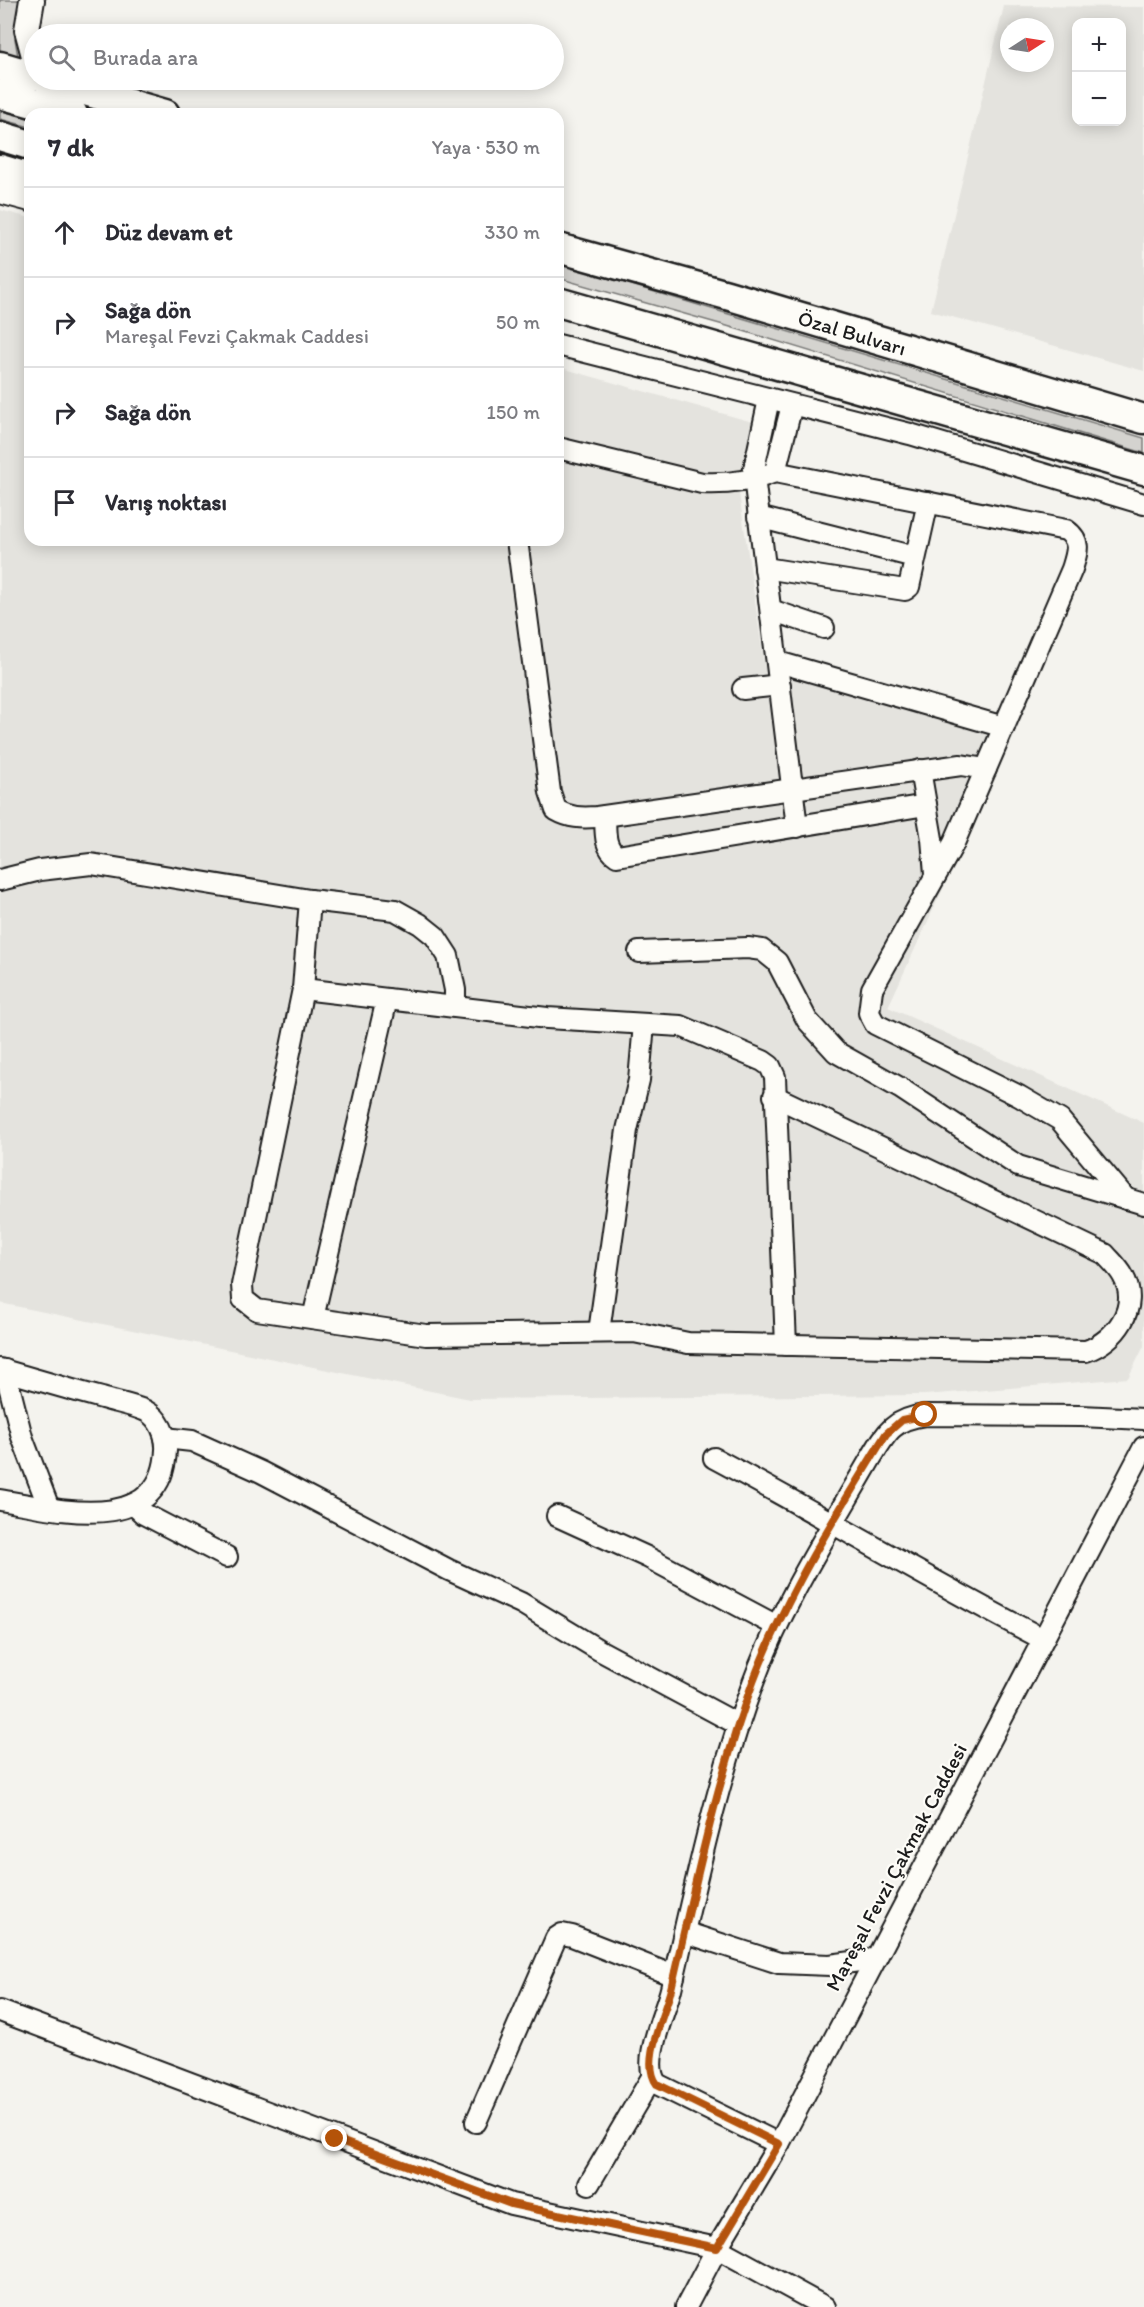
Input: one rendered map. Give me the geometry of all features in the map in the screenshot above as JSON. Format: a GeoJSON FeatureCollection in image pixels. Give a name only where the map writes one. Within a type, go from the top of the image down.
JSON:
{"type":"FeatureCollection","features":[{"type":"Feature","properties":{"kind":"highway"},"geometry":{"type":"LineString","coordinates":[[0,66],[24,73]]}},
{"type":"Feature","properties":{"kind":"highway"},"geometry":{"type":"LineString","coordinates":[[83,90],[145,108]]}},
{"type":"Feature","properties":{"kind":"highway"},"geometry":{"type":"LineString","coordinates":[[0,94],[50,108]]}},
{"type":"Feature","properties":{"kind":"highway"},"geometry":{"type":"LineString","coordinates":[[0,136],[24,143]]}},
{"type":"Feature","properties":{"kind":"highway"},"geometry":{"type":"LineString","coordinates":[[0,170],[24,176]]}},
{"type":"Feature","properties":{"kind":"highway"},"geometry":{"type":"LineString","coordinates":[[564,231],[659,261],[727,295]]}},
{"type":"Feature","properties":{"kind":"highway","name":"Özal Bulvarı"},"geometry":{"type":"LineString","coordinates":[[564,251],[727,295],[1144,419]]}},
{"type":"Feature","properties":{"kind":"highway"},"geometry":{"type":"LineString","coordinates":[[564,304],[709,348],[1144,470]]}},
{"type":"Feature","properties":{"kind":"highway"},"geometry":{"type":"LineString","coordinates":[[564,321],[668,347],[709,348]]}},
{"type":"Feature","properties":{"kind":"main road"},"geometry":{"type":"LineString","coordinates":[[28,24],[32,0]]}},
{"type":"Feature","properties":{"kind":"street"},"geometry":{"type":"LineString","coordinates":[[0,193],[24,199]]}},
{"type":"Feature","properties":{"kind":"street"},"geometry":{"type":"LineString","coordinates":[[564,347],[932,440],[1144,504]]}},
{"type":"Feature","properties":{"kind":"street"},"geometry":{"type":"LineString","coordinates":[[769,399],[753,478],[797,827]]}},
{"type":"Feature","properties":{"kind":"street"},"geometry":{"type":"LineString","coordinates":[[775,471],[792,405]]}},
{"type":"Feature","properties":{"kind":"street"},"geometry":{"type":"LineString","coordinates":[[564,449],[702,483],[721,483],[753,478],[775,471],[1066,530],[1073,535],[1077,542],[1072,569],[954,843],[872,989],[869,1013],[875,1024],[1019,1096],[1060,1120],[1135,1202]]}},
{"type":"Feature","properties":{"kind":"street"},"geometry":{"type":"LineString","coordinates":[[765,568],[901,591],[909,587],[928,502]]}},
{"type":"Feature","properties":{"kind":"street"},"geometry":{"type":"LineString","coordinates":[[758,517],[915,557]]}},
{"type":"Feature","properties":{"kind":"street"},"geometry":{"type":"LineString","coordinates":[[518,546],[553,802],[556,810],[568,817],[605,816],[961,765],[986,769]]}},
{"type":"Feature","properties":{"kind":"street"},"geometry":{"type":"LineString","coordinates":[[771,610],[824,628]]}},
{"type":"Feature","properties":{"kind":"street"},"geometry":{"type":"LineString","coordinates":[[778,662],[1004,726]]}},
{"type":"Feature","properties":{"kind":"street"},"geometry":{"type":"LineString","coordinates":[[744,689],[780,685]]}},
{"type":"Feature","properties":{"kind":"street"},"geometry":{"type":"LineString","coordinates":[[920,770],[935,874]]}},
{"type":"Feature","properties":{"kind":"street"},"geometry":{"type":"LineString","coordinates":[[605,816],[607,844],[610,852],[617,855],[926,805]]}},
{"type":"Feature","properties":{"kind":"street"},"geometry":{"type":"LineString","coordinates":[[0,880],[40,870],[91,864],[310,900],[395,910],[420,924],[435,936],[448,956],[455,990],[455,1007]]}},
{"type":"Feature","properties":{"kind":"street"},"geometry":{"type":"LineString","coordinates":[[310,900],[303,990],[242,1285],[243,1299],[257,1310],[426,1335],[634,1332],[688,1343],[1086,1351],[1103,1344],[1126,1315],[1129,1295],[1123,1276],[1105,1254],[774,1096]]}},
{"type":"Feature","properties":{"kind":"street"},"geometry":{"type":"LineString","coordinates":[[639,952],[748,948],[762,950],[777,962],[807,1020],[836,1052],[900,1088],[1018,1166],[1135,1202]]}},
{"type":"Feature","properties":{"kind":"street"},"geometry":{"type":"LineString","coordinates":[[303,990],[547,1018],[681,1026],[770,1066],[775,1077],[786,1345]]}},
{"type":"Feature","properties":{"kind":"street"},"geometry":{"type":"LineString","coordinates":[[313,1318],[387,999]]}},
{"type":"Feature","properties":{"kind":"street"},"geometry":{"type":"LineString","coordinates":[[599,1332],[626,1141],[639,1080],[644,1024]]}},
{"type":"Feature","properties":{"kind":"street"},"geometry":{"type":"LineString","coordinates":[[0,1500],[75,1512],[118,1510],[133,1504],[152,1490],[165,1465],[165,1438],[158,1422],[147,1412],[3,1369]]}},
{"type":"Feature","properties":{"kind":"street"},"geometry":{"type":"LineString","coordinates":[[3,1369],[22,1437],[49,1508]]}},
{"type":"Feature","properties":{"kind":"street"},"geometry":{"type":"LineString","coordinates":[[779,2144],[657,2084],[652,2077],[650,2062],[674,1976],[712,1811],[739,1725],[777,1626],[886,1434],[902,1420],[925,1415],[1082,1416],[1144,1419]]}},
{"type":"Feature","properties":{"kind":"street"},"geometry":{"type":"LineString","coordinates":[[165,1438],[192,1441],[224,1454],[449,1570],[521,1603],[598,1650],[739,1725]]}},
{"type":"Feature","properties":{"kind":"street","name":"Mareşal Fevzi Çakmak Caddesi"},"geometry":{"type":"LineString","coordinates":[[686,2307],[717,2248],[779,2144],[1144,1447]]}},
{"type":"Feature","properties":{"kind":"street"},"geometry":{"type":"LineString","coordinates":[[714,1458],[834,1522],[960,1596],[1043,1639]]}},
{"type":"Feature","properties":{"kind":"street"},"geometry":{"type":"LineString","coordinates":[[133,1504],[144,1514],[227,1557]]}},
{"type":"Feature","properties":{"kind":"street"},"geometry":{"type":"LineString","coordinates":[[557,1516],[647,1557],[777,1626]]}},
{"type":"Feature","properties":{"kind":"street"},"geometry":{"type":"LineString","coordinates":[[684,1932],[779,1963],[830,1965],[874,1959]]}},
{"type":"Feature","properties":{"kind":"street"},"geometry":{"type":"LineString","coordinates":[[476,2122],[556,1938],[562,1935],[572,1936],[674,1976]]}},
{"type":"Feature","properties":{"kind":"street"},"geometry":{"type":"LineString","coordinates":[[0,2011],[511,2204],[717,2248],[825,2307]]}},
{"type":"Feature","properties":{"kind":"street"},"geometry":{"type":"LineString","coordinates":[[589,2184],[652,2077]]}},
{"type":"Feature","properties":{"kind":"shaded area"},"geometry":{"type":"Polygon","coordinates":[[[0,0],[19,0],[15,39],[19,62],[0,56],[0,0]]]}},
{"type":"Feature","properties":{"kind":"shaded area"},"geometry":{"type":"Polygon","coordinates":[[[1004,6],[1144,7],[1144,371],[931,311],[1000,23],[1000,72],[1054,72],[1054,18],[1001,18],[1004,6]]]}},
{"type":"Feature","properties":{"kind":"shaded area"},"geometry":{"type":"Polygon","coordinates":[[[0,103],[24,112],[24,125],[0,119],[0,103]]]}},
{"type":"Feature","properties":{"kind":"shaded area"},"geometry":{"type":"Polygon","coordinates":[[[0,210],[24,216],[24,546],[564,546],[564,369],[756,423],[739,493],[764,662],[1016,731],[888,1007],[1144,1123],[1144,1346],[1128,1378],[925,1395],[470,1399],[0,1303],[0,210]]]}},
{"type":"Feature","properties":{"kind":"shaded area"},"geometry":{"type":"Polygon","coordinates":[[[564,265],[1144,438],[1144,453],[727,326],[564,280],[564,265]]]}},
{"type":"Feature","properties":{"kind":"route"},"geometry":{"type":"LineString","coordinates":[[335,2139],[511,2204],[717,2248],[779,2144],[657,2084],[650,2070],[652,2052],[678,1961],[712,1811],[753,1682],[782,1617],[824,1539],[886,1434],[902,1420],[925,1415]]}}]}
